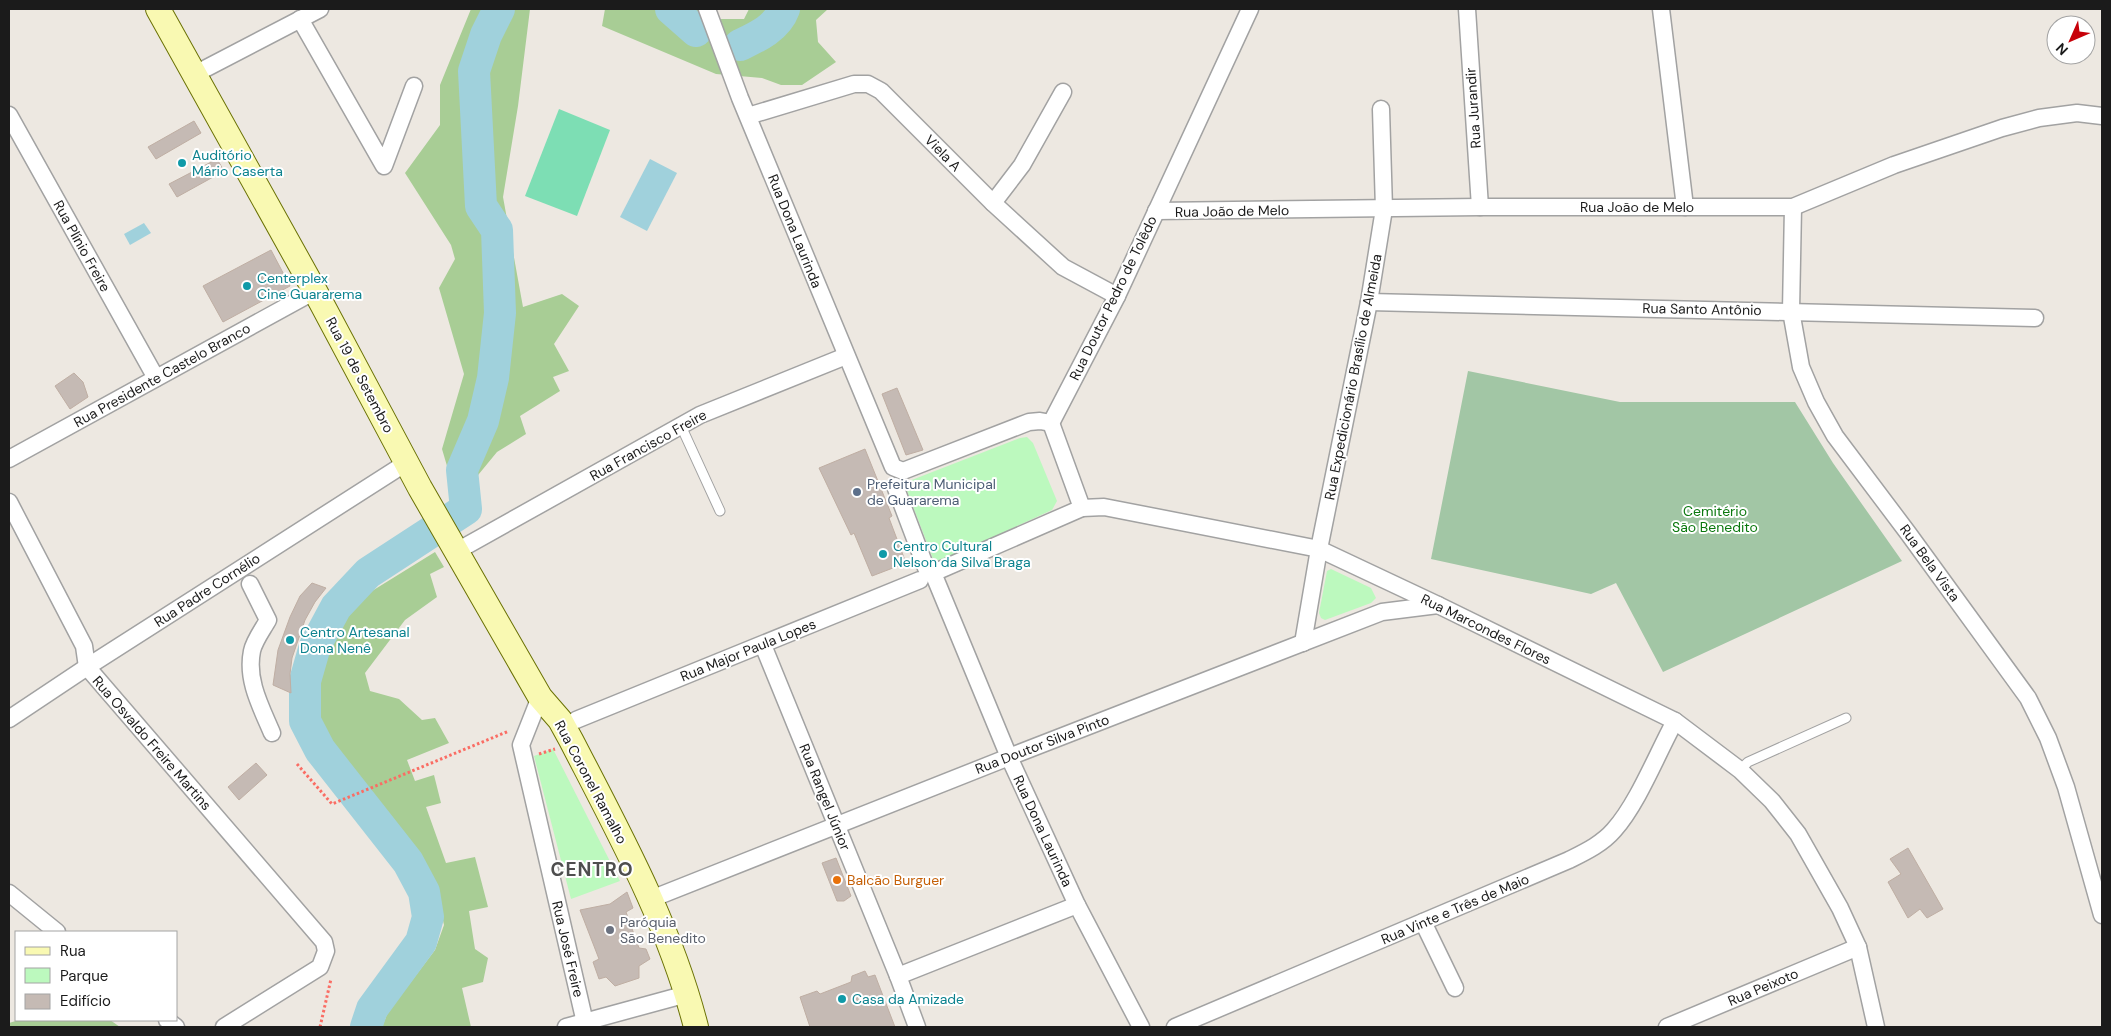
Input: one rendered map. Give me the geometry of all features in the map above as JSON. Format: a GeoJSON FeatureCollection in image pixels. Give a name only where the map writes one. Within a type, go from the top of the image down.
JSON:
{"type":"FeatureCollection","features":[{"type":"Feature","properties":{"kind":"main road","name":"Rua 19 de Setembro"},"geometry":{"type":"LineString","coordinates":[[158,9],[315,291],[406,463],[454,545]]}},
{"type":"Feature","properties":{"kind":"main road","name":"Rua Coronel Ramalho"},"geometry":{"type":"LineString","coordinates":[[454,545],[540,698],[560,720],[637,868],[651,899],[687,994],[696,1027]]}},
{"type":"Feature","properties":{"kind":"street"},"geometry":{"type":"LineString","coordinates":[[195,74],[320,9]]}},
{"type":"Feature","properties":{"kind":"street","name":"Rua Dona Laurinda"},"geometry":{"type":"LineString","coordinates":[[707,9],[748,116],[892,467],[903,471],[1029,422],[1051,423]]}},
{"type":"Feature","properties":{"kind":"street","name":"Rua Doutor Pedro de Tolêdo"},"geometry":{"type":"LineString","coordinates":[[1051,423],[1116,296],[1250,9]]}},
{"type":"Feature","properties":{"kind":"street","name":"Rua Jurandir"},"geometry":{"type":"LineString","coordinates":[[1467,9],[1480,207]]}},
{"type":"Feature","properties":{"kind":"street"},"geometry":{"type":"LineString","coordinates":[[1661,9],[1685,207]]}},
{"type":"Feature","properties":{"kind":"street"},"geometry":{"type":"LineString","coordinates":[[300,19],[384,166],[414,86]]}},
{"type":"Feature","properties":{"kind":"street","name":"Viela A"},"geometry":{"type":"LineString","coordinates":[[748,116],[854,84],[868,84],[881,91],[993,203],[1063,267],[1116,296]]}},
{"type":"Feature","properties":{"kind":"street"},"geometry":{"type":"LineString","coordinates":[[993,203],[1022,165],[1063,92]]}},
{"type":"Feature","properties":{"kind":"street","name":"Rua Expedicionário Brasílio de Almeida"},"geometry":{"type":"LineString","coordinates":[[1303,643],[1319,549],[1368,302],[1384,209],[1381,109]]}},
{"type":"Feature","properties":{"kind":"street","name":"Rua João de Melo"},"geometry":{"type":"LineString","coordinates":[[1156,211],[1480,207],[1793,207],[1894,165],[2002,128],[2039,118],[2077,113],[2102,116]]}},
{"type":"Feature","properties":{"kind":"street","name":"Rua Plínio Freire"},"geometry":{"type":"LineString","coordinates":[[9,115],[156,378]]}},
{"type":"Feature","properties":{"kind":"street","name":"Rua Bela Vista"},"geometry":{"type":"LineString","coordinates":[[1793,207],[1791,311],[1801,367],[1816,402],[1835,436],[2028,698],[2048,738],[2066,787],[2102,915]]}},
{"type":"Feature","properties":{"kind":"street","name":"Rua Presidente Castelo Branco"},"geometry":{"type":"LineString","coordinates":[[9,459],[315,291]]}},
{"type":"Feature","properties":{"kind":"street","name":"Rua Santo Antônio"},"geometry":{"type":"LineString","coordinates":[[1368,302],[2035,318]]}},
{"type":"Feature","properties":{"kind":"street","name":"Rua Francisco Freire"},"geometry":{"type":"LineString","coordinates":[[454,545],[700,415],[846,356]]}},
{"type":"Feature","properties":{"kind":"street"},"geometry":{"type":"LineString","coordinates":[[1051,423],[1082,508]]}},
{"type":"Feature","properties":{"kind":"street","name":"Rua Padre Cornélio"},"geometry":{"type":"LineString","coordinates":[[9,719],[86,667],[406,463]]}},
{"type":"Feature","properties":{"kind":"street","name":"Rua Dona Laurinda"},"geometry":{"type":"LineString","coordinates":[[895,486],[926,574],[1009,757],[1077,905],[1142,1027]]}},
{"type":"Feature","properties":{"kind":"street","name":"Rua Osvaldo Freire Martins"},"geometry":{"type":"LineString","coordinates":[[9,502],[84,646],[86,667],[324,942],[326,951],[320,967],[224,1027]]}},
{"type":"Feature","properties":{"kind":"street","name":"Rua Marcondes Flores"},"geometry":{"type":"LineString","coordinates":[[926,574],[1082,508],[1104,507],[1319,549],[1386,580],[1675,721],[1740,770],[1772,801],[1798,834],[1840,908],[1858,948],[1876,1027]]}},
{"type":"Feature","properties":{"kind":"street","name":"Rua Major Paula Lopes"},"geometry":{"type":"LineString","coordinates":[[576,720],[926,574]]}},
{"type":"Feature","properties":{"kind":"street"},"geometry":{"type":"LineString","coordinates":[[1382,612],[1390,598],[1386,580]]}},
{"type":"Feature","properties":{"kind":"street"},"geometry":{"type":"LineString","coordinates":[[250,584],[268,620],[252,650],[251,668],[254,688],[272,733]]}},
{"type":"Feature","properties":{"kind":"street","name":"Rua Doutor Silva Pinto"},"geometry":{"type":"LineString","coordinates":[[651,899],[1382,612],[1438,605]]}},
{"type":"Feature","properties":{"kind":"street","name":"Rua Rangel Júnior"},"geometry":{"type":"LineString","coordinates":[[765,650],[917,1027]]}},
{"type":"Feature","properties":{"kind":"street","name":"Rua José Freire"},"geometry":{"type":"LineString","coordinates":[[540,698],[521,745],[585,1024]]}},
{"type":"Feature","properties":{"kind":"street","name":"Rua Vinte e Três de Maio"},"geometry":{"type":"LineString","coordinates":[[1175,1027],[1594,848],[1613,831],[1627,813],[1675,721]]}},
{"type":"Feature","properties":{"kind":"street"},"geometry":{"type":"LineString","coordinates":[[9,893],[56,931]]}},
{"type":"Feature","properties":{"kind":"street"},"geometry":{"type":"LineString","coordinates":[[898,976],[1077,905]]}},
{"type":"Feature","properties":{"kind":"street"},"geometry":{"type":"LineString","coordinates":[[1423,922],[1455,988]]}},
{"type":"Feature","properties":{"kind":"street","name":"Rua Peixoto"},"geometry":{"type":"LineString","coordinates":[[1667,1027],[1858,948]]}},
{"type":"Feature","properties":{"kind":"street"},"geometry":{"type":"LineString","coordinates":[[566,1027],[585,1024],[687,994]]}},
{"type":"Feature","properties":{"kind":"lane"},"geometry":{"type":"LineString","coordinates":[[681,426],[720,511]]}},
{"type":"Feature","properties":{"kind":"lane"},"geometry":{"type":"LineString","coordinates":[[1740,770],[1748,762],[1846,718]]}},
{"type":"Feature","properties":{"kind":"path"},"geometry":{"type":"LineString","coordinates":[[297,764],[332,804],[457,754],[515,728]]}},
{"type":"Feature","properties":{"kind":"path"},"geometry":{"type":"LineString","coordinates":[[320,1027],[332,976]]}},
{"type":"Feature","properties":{"kind":"green space"},"geometry":{"type":"Polygon","coordinates":[[[471,9],[530,9],[518,106],[503,197],[523,307],[562,294],[579,306],[554,344],[569,371],[553,377],[560,391],[520,416],[526,434],[497,452],[474,480],[457,464],[447,466],[442,449],[464,374],[439,288],[455,259],[451,245],[405,173],[440,125],[440,85],[471,9]]]}},
{"type":"Feature","properties":{"kind":"green space"},"geometry":{"type":"Polygon","coordinates":[[[605,9],[699,9],[716,19],[744,19],[749,9],[828,9],[816,20],[818,42],[836,62],[802,85],[781,85],[762,78],[716,74],[602,26],[605,9]]]}},
{"type":"Feature","properties":{"kind":"green space"},"geometry":{"type":"Polygon","coordinates":[[[559,109],[610,130],[577,216],[525,196],[559,109]]]}},
{"type":"Feature","properties":{"kind":"green space","name":"Cemitério São Benedito"},"geometry":{"type":"Polygon","coordinates":[[[1468,371],[1620,402],[1795,402],[1833,463],[1902,561],[1663,672],[1616,583],[1591,594],[1431,559],[1468,371]]]}},
{"type":"Feature","properties":{"kind":"green space"},"geometry":{"type":"Polygon","coordinates":[[[1027,437],[1033,443],[1057,501],[1052,510],[935,564],[904,483],[1020,438],[1027,437]]]}},
{"type":"Feature","properties":{"kind":"green space"},"geometry":{"type":"Polygon","coordinates":[[[435,552],[444,567],[430,574],[437,597],[405,620],[365,673],[370,691],[399,699],[422,720],[435,718],[449,743],[407,760],[415,781],[434,775],[441,803],[426,807],[446,863],[475,857],[488,907],[469,911],[475,949],[488,958],[483,982],[462,988],[471,1027],[382,1027],[388,1012],[435,950],[444,925],[436,889],[408,838],[364,791],[321,734],[314,690],[326,647],[346,617],[372,591],[435,552]]]}},
{"type":"Feature","properties":{"kind":"green space"},"geometry":{"type":"Polygon","coordinates":[[[1331,569],[1371,588],[1376,598],[1371,603],[1325,620],[1321,618],[1319,613],[1327,571],[1331,569]]]}},
{"type":"Feature","properties":{"kind":"green space"},"geometry":{"type":"Polygon","coordinates":[[[553,749],[620,881],[571,899],[534,756],[553,749]]]}},
{"type":"Feature","properties":{"kind":"green space"},"geometry":{"type":"Polygon","coordinates":[[[16,1021],[111,1021],[120,1027],[9,1027],[9,1023],[16,1021]]]}},
{"type":"Feature","properties":{"kind":"water"},"geometry":{"type":"Polygon","coordinates":[[[650,159],[677,173],[647,231],[620,217],[650,159]]]}},
{"type":"Feature","properties":{"kind":"water"},"geometry":{"type":"Polygon","coordinates":[[[144,223],[151,233],[130,245],[124,234],[144,223]]]}},
{"type":"Feature","properties":{"kind":"building"},"geometry":{"type":"Polygon","coordinates":[[[194,121],[201,133],[156,159],[148,147],[194,121]]]}},
{"type":"Feature","properties":{"kind":"building"},"geometry":{"type":"Polygon","coordinates":[[[217,159],[224,171],[177,197],[169,184],[217,159]]]}},
{"type":"Feature","properties":{"kind":"building","name":"Centerplex Cine Guararema"},"geometry":{"type":"Polygon","coordinates":[[[271,250],[290,286],[223,322],[203,286],[271,250]]]}},
{"type":"Feature","properties":{"kind":"building"},"geometry":{"type":"Polygon","coordinates":[[[74,373],[83,382],[88,397],[70,409],[55,386],[74,373]]]}},
{"type":"Feature","properties":{"kind":"building"},"geometry":{"type":"Polygon","coordinates":[[[897,388],[923,450],[906,455],[882,394],[897,388]]]}},
{"type":"Feature","properties":{"kind":"building","name":"Prefeitura Municipal de Guararema"},"geometry":{"type":"Polygon","coordinates":[[[865,449],[892,516],[889,518],[906,563],[872,576],[854,533],[851,535],[819,468],[865,449]]]}},
{"type":"Feature","properties":{"kind":"building","name":"Centro Artesanal Dona Nenê"},"geometry":{"type":"Polygon","coordinates":[[[312,583],[326,588],[315,602],[305,620],[292,658],[290,674],[291,693],[273,685],[278,650],[300,596],[312,583]]]}},
{"type":"Feature","properties":{"kind":"building"},"geometry":{"type":"Polygon","coordinates":[[[256,763],[267,775],[239,800],[228,787],[256,763]]]}},
{"type":"Feature","properties":{"kind":"building"},"geometry":{"type":"Polygon","coordinates":[[[1908,848],[1943,909],[1927,918],[1920,909],[1908,918],[1888,882],[1901,874],[1890,859],[1908,848]]]}},
{"type":"Feature","properties":{"kind":"building","name":"Balcão Burguer"},"geometry":{"type":"Polygon","coordinates":[[[836,858],[851,896],[844,901],[837,901],[822,863],[836,858]]]}},
{"type":"Feature","properties":{"kind":"building","name":"Paróquia São Benedito"},"geometry":{"type":"Polygon","coordinates":[[[627,892],[633,908],[626,912],[639,948],[646,949],[650,959],[639,966],[639,978],[615,986],[606,977],[599,979],[593,962],[599,959],[580,910],[610,904],[627,892]]]}},
{"type":"Feature","properties":{"kind":"building","name":"Casa da Amizade"},"geometry":{"type":"Polygon","coordinates":[[[865,971],[868,977],[875,975],[895,1027],[810,1027],[800,997],[817,991],[820,994],[851,982],[852,976],[865,971]]]}},
{"type":"Feature","properties":{"kind":"waterway"},"geometry":{"type":"LineString","coordinates":[[366,1027],[372,1009],[421,942],[428,917],[424,892],[408,862],[320,750],[305,721],[305,681],[315,646],[336,607],[368,573],[466,509],[462,470],[483,421],[493,378],[500,313],[497,230],[481,206],[474,71],[486,35],[499,9]]}},
{"type":"Feature","properties":{"kind":"waterway"},"geometry":{"type":"LineString","coordinates":[[671,9],[696,31]]}},
{"type":"Feature","properties":{"kind":"waterway"},"geometry":{"type":"LineString","coordinates":[[740,45],[771,27],[777,22],[784,9]]}},
{"type":"Feature","properties":{"kind":"place","name":"Auditório Mário Caserta"},"geometry":{"type":"Point","coordinates":[182,163]}},
{"type":"Feature","properties":{"kind":"place","name":"Centerplex Cine Guararema"},"geometry":{"type":"Point","coordinates":[247,286]}},
{"type":"Feature","properties":{"kind":"place","name":"Prefeitura Municipal de Guararema"},"geometry":{"type":"Point","coordinates":[857,492]}},
{"type":"Feature","properties":{"kind":"place","name":"Centro Cultural Nelson da Silva Braga"},"geometry":{"type":"Point","coordinates":[883,554]}},
{"type":"Feature","properties":{"kind":"place","name":"Centro Artesanal Dona Nenê"},"geometry":{"type":"Point","coordinates":[290,640]}},
{"type":"Feature","properties":{"kind":"place","name":"Balcão Burguer"},"geometry":{"type":"Point","coordinates":[837,880]}},
{"type":"Feature","properties":{"kind":"place","name":"Paróquia São Benedito"},"geometry":{"type":"Point","coordinates":[610,930]}},
{"type":"Feature","properties":{"kind":"place","name":"Casa da Amizade"},"geometry":{"type":"Point","coordinates":[842,999]}},
{"type":"Feature","properties":{"kind":"district","name":"CENTRO"},"geometry":{"type":"Point","coordinates":[592,869]}}]}
